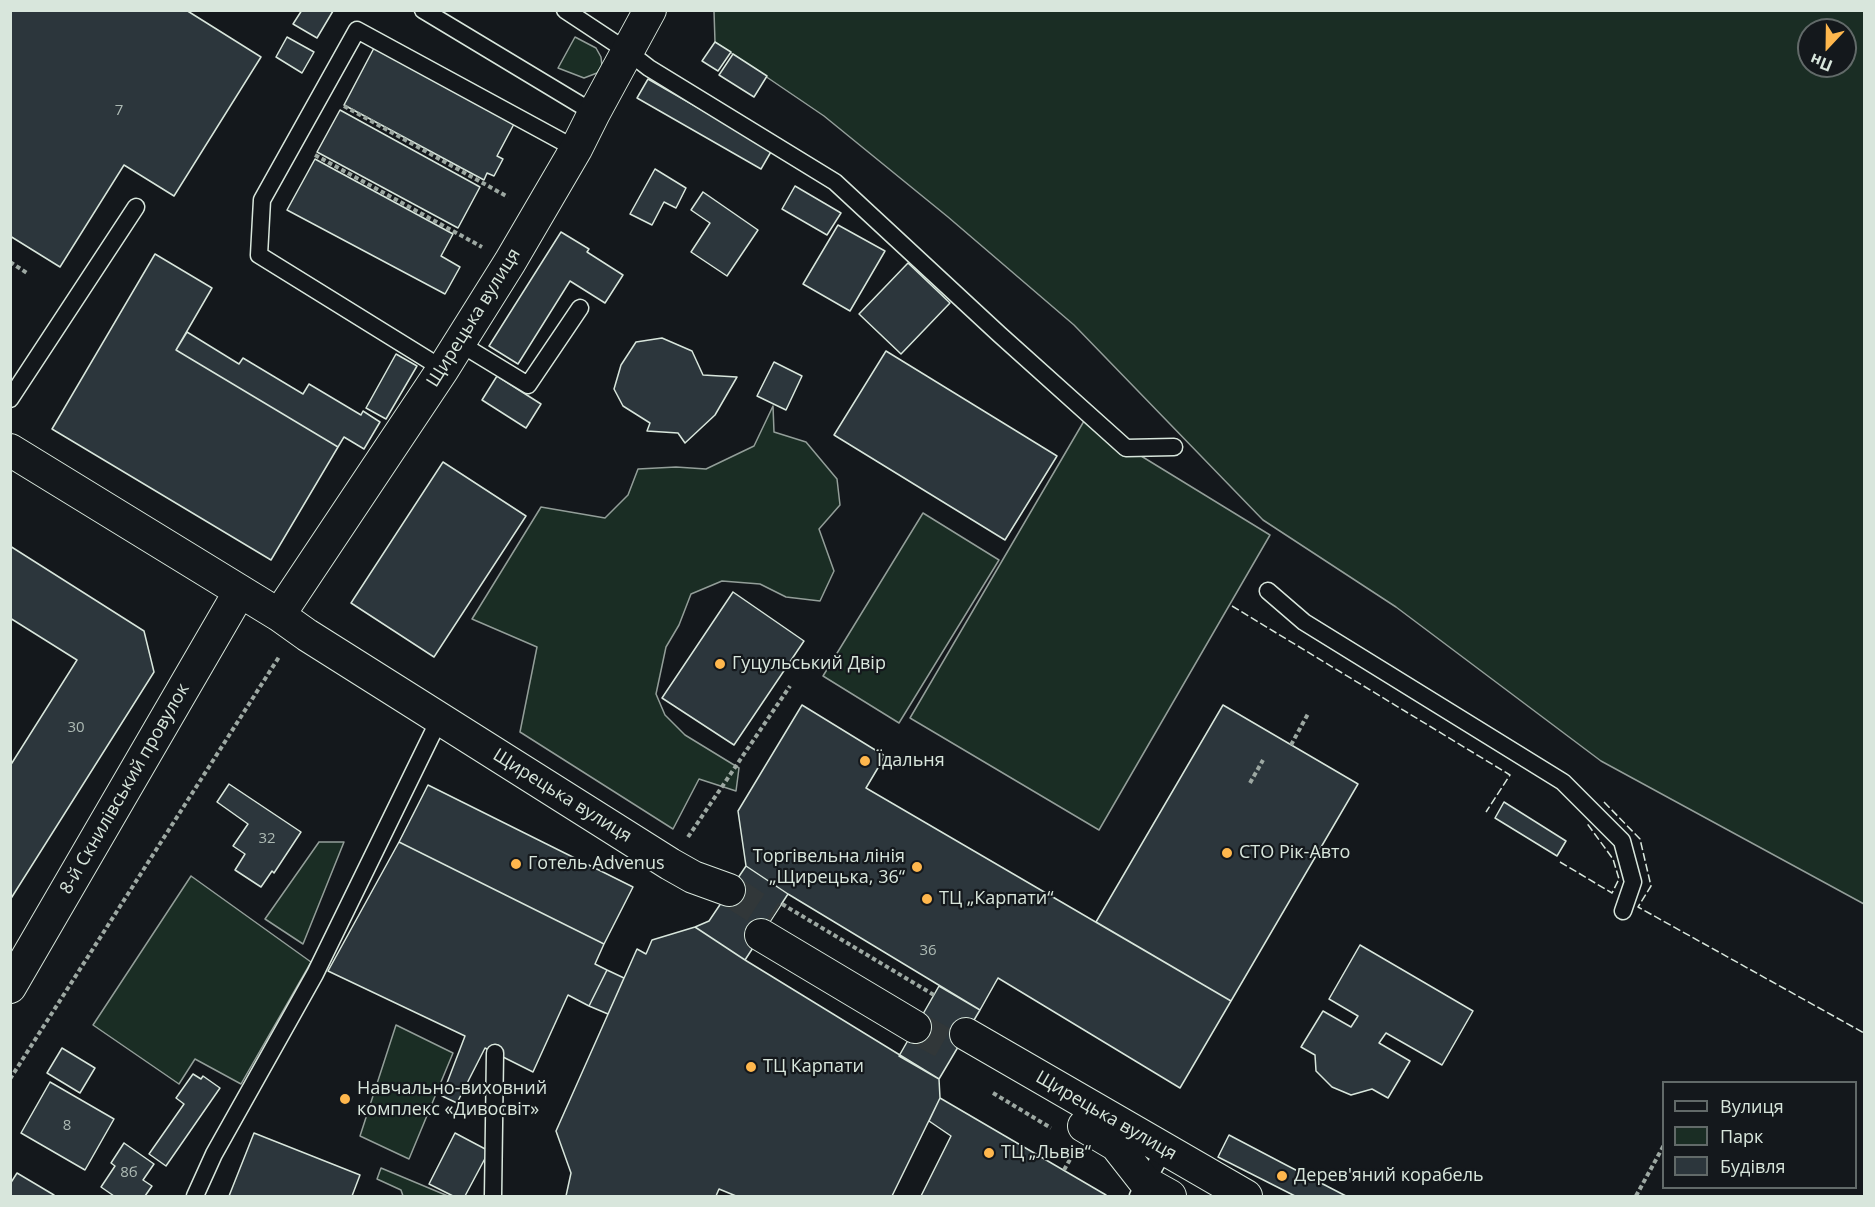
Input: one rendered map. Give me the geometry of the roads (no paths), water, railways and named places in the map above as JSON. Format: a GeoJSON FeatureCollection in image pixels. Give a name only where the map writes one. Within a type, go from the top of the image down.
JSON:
{"type":"FeatureCollection","features":[{"type":"Feature","properties":{"kind":"street","name":"Щирецька вулиця"},"geometry":{"type":"LineString","coordinates":[[279,615],[451,356],[510,262],[576,149],[650,10]]}},
{"type":"Feature","properties":{"kind":"street","name":"Щирецька вулиця"},"geometry":{"type":"LineString","coordinates":[[10,450],[279,615],[307,635],[693,877],[724,899]]}},
{"type":"Feature","properties":{"kind":"street","name":"8-й Скнилівський провулок"},"geometry":{"type":"LineString","coordinates":[[10,987],[240,591]]}},
{"type":"Feature","properties":{"kind":"street"},"geometry":{"type":"LineString","coordinates":[[772,919],[925,1011]]}},
{"type":"Feature","properties":{"kind":"street","name":"Щирецька вулиця"},"geometry":{"type":"LineString","coordinates":[[1151,1192],[1116,1145],[970,1047],[1164,1150],[1246,1197]]}},
{"type":"Feature","properties":{"kind":"lane"},"geometry":{"type":"LineString","coordinates":[[423,10],[594,113]]}},
{"type":"Feature","properties":{"kind":"lane"},"geometry":{"type":"LineString","coordinates":[[565,10],[649,68],[835,182],[1126,448],[1174,447]]}},
{"type":"Feature","properties":{"kind":"lane"},"geometry":{"type":"LineString","coordinates":[[576,149],[357,30],[262,200],[259,255],[451,356],[528,385],[580,308]]}},
{"type":"Feature","properties":{"kind":"lane"},"geometry":{"type":"LineString","coordinates":[[10,399],[136,207]]}},
{"type":"Feature","properties":{"kind":"lane"},"geometry":{"type":"LineString","coordinates":[[1268,591],[1304,622],[1563,782],[1622,841],[1633,882],[1623,911]]}},
{"type":"Feature","properties":{"kind":"lane"},"geometry":{"type":"LineString","coordinates":[[195,1197],[214,1154],[315,974],[440,718]]}},
{"type":"Feature","properties":{"kind":"lane"},"geometry":{"type":"LineString","coordinates":[[493,1197],[495,1053]]}},
{"type":"Feature","properties":{"kind":"lane"},"geometry":{"type":"LineString","coordinates":[[1151,1192],[1164,1150]]}},
{"type":"Feature","properties":{"kind":"tunnel"},"geometry":{"type":"LineString","coordinates":[[729,890],[772,918]]}},
{"type":"Feature","properties":{"kind":"tunnel"},"geometry":{"type":"LineString","coordinates":[[915,1027],[956,1050]]}},
{"type":"Feature","properties":{"kind":"place","name":"Гуцульський Двір"},"geometry":{"type":"Point","coordinates":[720,664]}},
{"type":"Feature","properties":{"kind":"place","name":"Їдальня"},"geometry":{"type":"Point","coordinates":[865,761]}},
{"type":"Feature","properties":{"kind":"place","name":"СТО Рік-Авто"},"geometry":{"type":"Point","coordinates":[1227,853]}},
{"type":"Feature","properties":{"kind":"place","name":"Готель Advenus"},"geometry":{"type":"Point","coordinates":[516,864]}},
{"type":"Feature","properties":{"kind":"place","name":"Торгівельна лінія „Щирецька, 36“"},"geometry":{"type":"Point","coordinates":[917,867]}},
{"type":"Feature","properties":{"kind":"place","name":"ТЦ „Карпати“"},"geometry":{"type":"Point","coordinates":[927,899]}},
{"type":"Feature","properties":{"kind":"place","name":"ТЦ Карпати"},"geometry":{"type":"Point","coordinates":[751,1067]}},
{"type":"Feature","properties":{"kind":"place","name":"Навчально-виховний комплекс «Дивосвіт»"},"geometry":{"type":"Point","coordinates":[345,1099]}},
{"type":"Feature","properties":{"kind":"place","name":"ТЦ „Львів“"},"geometry":{"type":"Point","coordinates":[989,1153]}},
{"type":"Feature","properties":{"kind":"place","name":"Дерев'яний корабель"},"geometry":{"type":"Point","coordinates":[1282,1176]}}]}
